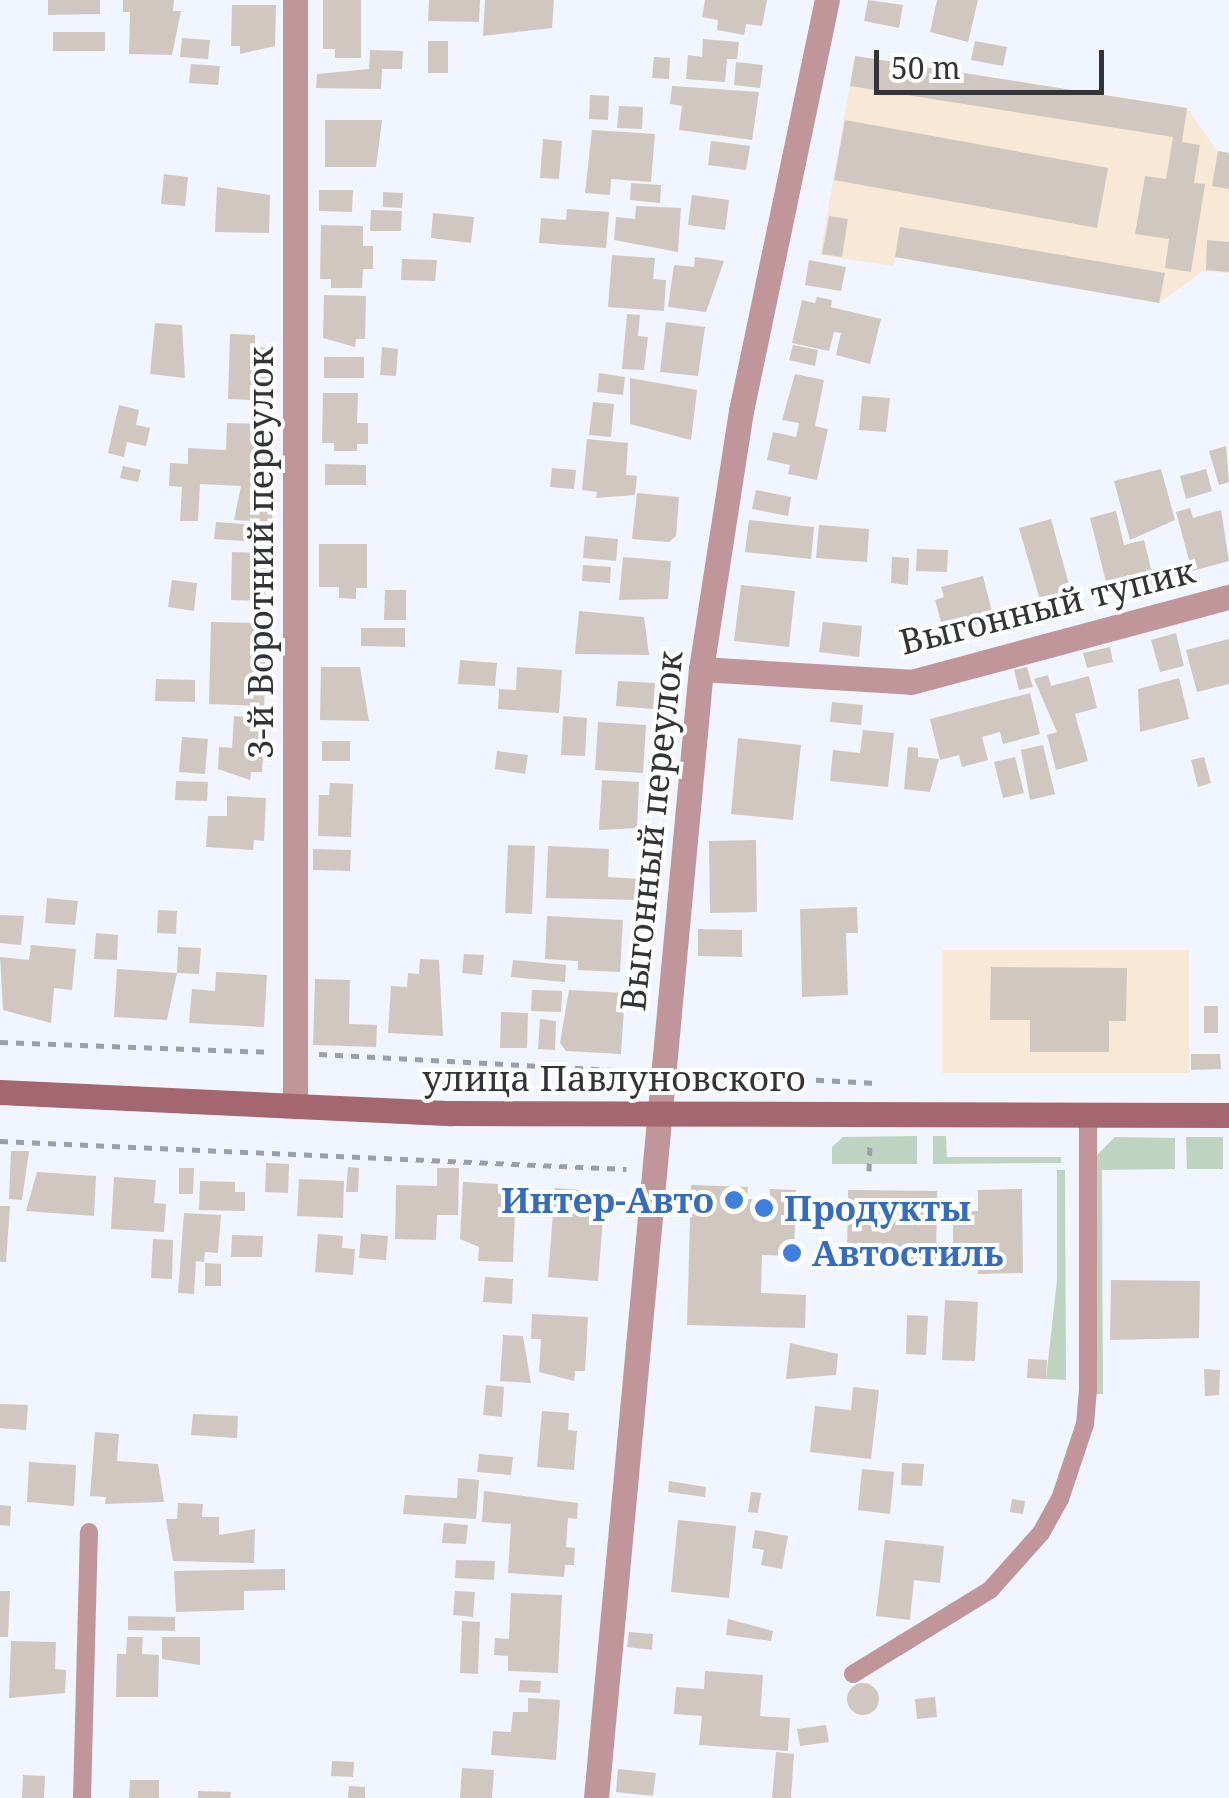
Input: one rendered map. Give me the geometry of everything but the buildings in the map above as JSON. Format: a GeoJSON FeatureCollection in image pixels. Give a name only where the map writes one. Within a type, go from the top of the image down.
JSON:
{"type":"FeatureCollection","features":[{"type":"Feature","properties":{"kind":"street","name":"3-й Воротний переулок"},"geometry":{"type":"LineString","coordinates":[[294,1106],[295,0]]}},
{"type":"Feature","properties":{"kind":"street","name":"Выгонный переулок"},"geometry":{"type":"LineString","coordinates":[[596,1798],[702,669],[742,411],[827,0]]}},
{"type":"Feature","properties":{"kind":"street","name":"Выгонный тупик"},"geometry":{"type":"LineString","coordinates":[[702,669],[911,682],[1229,597]]}},
{"type":"Feature","properties":{"kind":"street","name":"улица Павлуновского"},"geometry":{"type":"LineString","coordinates":[[0,1092],[294,1106],[659,1114],[1229,1114]]}},
{"type":"Feature","properties":{"kind":"lane"},"geometry":{"type":"LineString","coordinates":[[853,1674],[990,1590],[1041,1533],[1060,1498],[1085,1424],[1088,1388],[1088,1115]]}},
{"type":"Feature","properties":{"kind":"lane"},"geometry":{"type":"LineString","coordinates":[[82,1798],[89,1532]]}},
{"type":"Feature","properties":{"kind":"path"},"geometry":{"type":"LineString","coordinates":[[0,1042],[886,1084]]}},
{"type":"Feature","properties":{"kind":"path"},"geometry":{"type":"LineString","coordinates":[[0,1141],[653,1170]]}},
{"type":"Feature","properties":{"kind":"shaded area"},"geometry":{"type":"Polygon","coordinates":[[[855,56],[1187,108],[1217,151],[1229,153],[1229,273],[1203,271],[1159,303],[896,257],[893,266],[820,255],[855,56]]]}},
{"type":"Feature","properties":{"kind":"shaded area"},"geometry":{"type":"Polygon","coordinates":[[[942,950],[1189,950],[1189,1073],[942,1073],[942,950]]]}},
{"type":"Feature","properties":{"kind":"green space"},"geometry":{"type":"Polygon","coordinates":[[[917,1136],[917,1164],[832,1164],[832,1147],[843,1137],[917,1136]]]}},
{"type":"Feature","properties":{"kind":"green space"},"geometry":{"type":"Polygon","coordinates":[[[933,1136],[946,1136],[947,1157],[1061,1157],[1061,1163],[933,1164],[933,1136]]]}},
{"type":"Feature","properties":{"kind":"green space"},"geometry":{"type":"Polygon","coordinates":[[[1115,1137],[1175,1138],[1175,1169],[1102,1170],[1103,1394],[1095,1394],[1094,1158],[1115,1137]]]}},
{"type":"Feature","properties":{"kind":"green space"},"geometry":{"type":"Polygon","coordinates":[[[1186,1137],[1223,1137],[1223,1169],[1187,1169],[1186,1137]]]}},
{"type":"Feature","properties":{"kind":"green space"},"geometry":{"type":"Polygon","coordinates":[[[1057,1170],[1065,1170],[1066,1380],[1046,1379],[1057,1280],[1057,1170]]]}},
{"type":"Feature","properties":{"kind":"place","name":"Интер-Авто"},"geometry":{"type":"Point","coordinates":[734,1200]}},
{"type":"Feature","properties":{"kind":"place","name":"Продукты"},"geometry":{"type":"Point","coordinates":[764,1208]}},
{"type":"Feature","properties":{"kind":"place","name":"Автостиль"},"geometry":{"type":"Point","coordinates":[792,1253]}}]}
